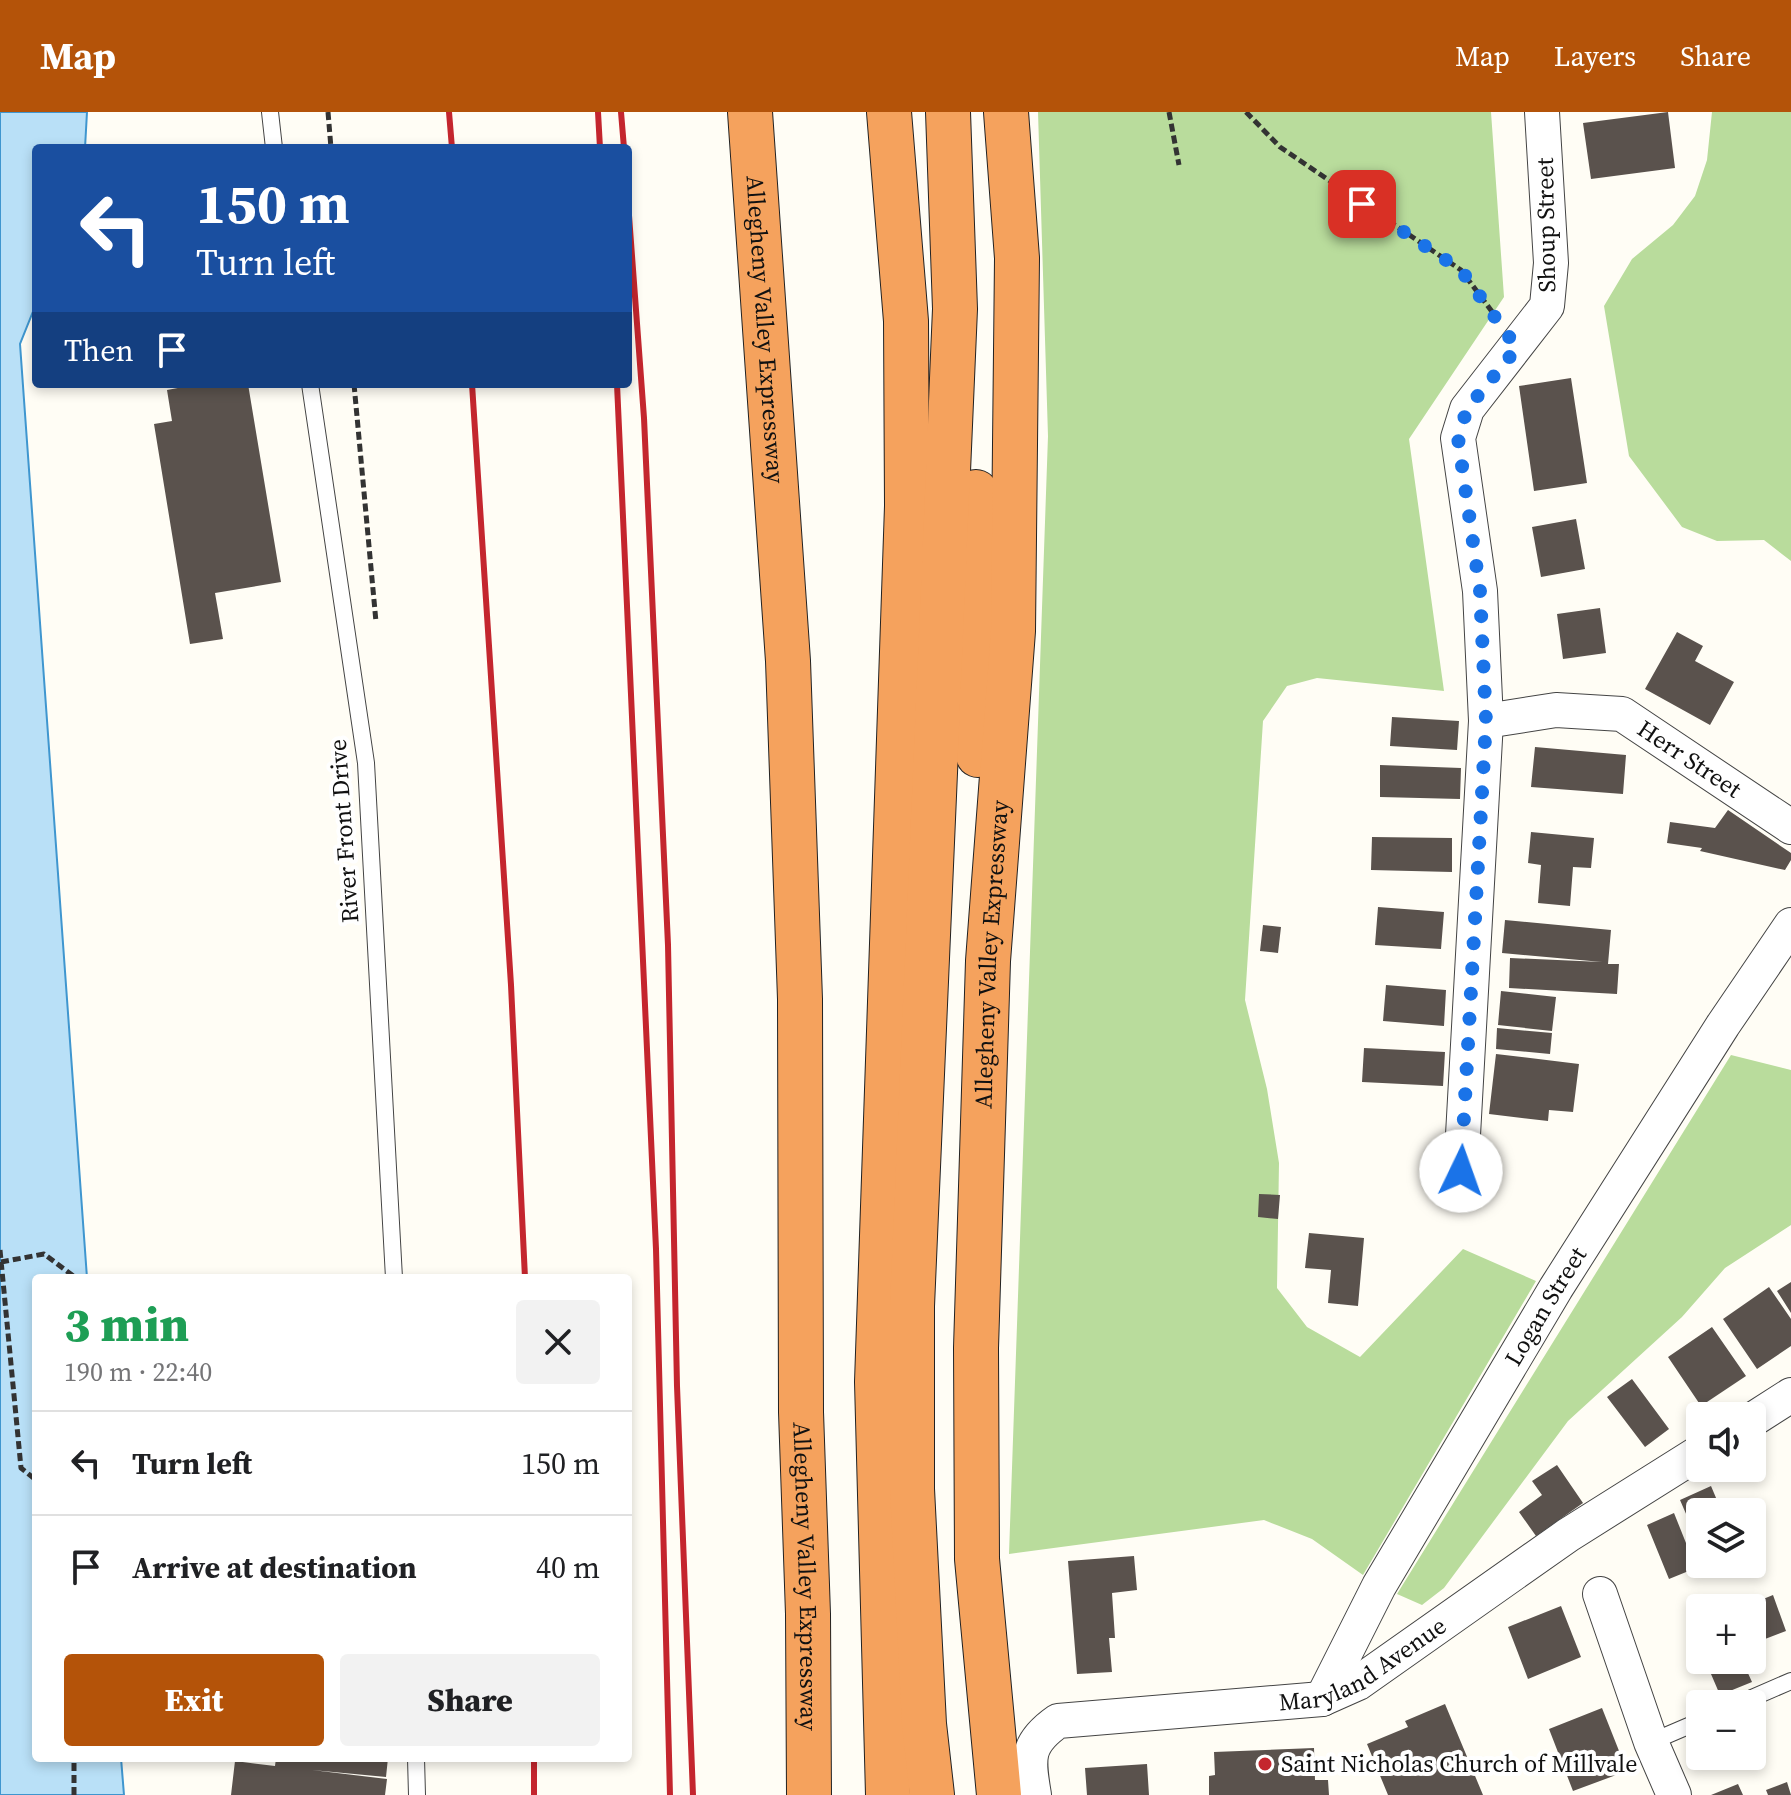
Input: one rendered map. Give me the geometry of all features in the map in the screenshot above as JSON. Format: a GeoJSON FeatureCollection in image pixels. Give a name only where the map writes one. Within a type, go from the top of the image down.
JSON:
{"type":"FeatureCollection","features":[{"type":"Feature","properties":{"kind":"highway","name":"Allegheny Valley Expressway"},"geometry":{"type":"LineString","coordinates":[[750,112],[788,661],[799,969],[801,1396],[808,1614],[809,1795]]}},
{"type":"Feature","properties":{"kind":"highway"},"geometry":{"type":"LineString","coordinates":[[888,1795],[877,1382],[907,506],[906,321],[889,112]]}},
{"type":"Feature","properties":{"kind":"highway"},"geometry":{"type":"LineString","coordinates":[[932,1795],[924,1724],[912,1489],[912,1306],[955,309],[948,112]]}},
{"type":"Feature","properties":{"kind":"highway","name":"Allegheny Valley Expressway"},"geometry":{"type":"LineString","coordinates":[[999,1795],[977,1559],[976,1348],[988,961],[1013,631],[1017,258],[1006,112]]}},
{"type":"Feature","properties":{"kind":"highway"},"geometry":{"type":"LineString","coordinates":[[955,309],[976,481],[978,800],[988,961]]}},
{"type":"Feature","properties":{"kind":"street","name":"Shoup Street"},"geometry":{"type":"LineString","coordinates":[[1461,1171],[1486,721],[1480,591],[1458,438],[1467,409],[1547,306],[1551,263],[1542,112]]}},
{"type":"Feature","properties":{"kind":"street","name":"Herr Street"},"geometry":{"type":"LineString","coordinates":[[1486,721],[1556,710],[1622,714],[1791,827]]}},
{"type":"Feature","properties":{"kind":"street","name":"Logan Street"},"geometry":{"type":"LineString","coordinates":[[1322,1699],[1379,1586],[1556,1288],[1723,1025],[1791,925]]}},
{"type":"Feature","properties":{"kind":"street"},"geometry":{"type":"LineString","coordinates":[[1766,1411],[1791,1395]]}},
{"type":"Feature","properties":{"kind":"street","name":"Maryland Avenue"},"geometry":{"type":"LineString","coordinates":[[1034,1795],[1028,1758],[1041,1733],[1058,1721],[1322,1699],[1358,1683],[1568,1535],[1686,1461]]}},
{"type":"Feature","properties":{"kind":"street"},"geometry":{"type":"LineString","coordinates":[[1600,1594],[1651,1742],[1674,1795]]}},
{"type":"Feature","properties":{"kind":"lane"},"geometry":{"type":"LineString","coordinates":[[270,112],[274,144]]}},
{"type":"Feature","properties":{"kind":"lane","name":"River Front Drive"},"geometry":{"type":"LineString","coordinates":[[311,388],[366,763],[394,1274]]}},
{"type":"Feature","properties":{"kind":"lane"},"geometry":{"type":"LineString","coordinates":[[1766,1692],[1791,1681]]}},
{"type":"Feature","properties":{"kind":"lane"},"geometry":{"type":"LineString","coordinates":[[1651,1742],[1686,1727]]}},
{"type":"Feature","properties":{"kind":"lane"},"geometry":{"type":"LineString","coordinates":[[416,1762],[417,1795]]}},
{"type":"Feature","properties":{"kind":"path"},"geometry":{"type":"LineString","coordinates":[[328,112],[331,144]]}},
{"type":"Feature","properties":{"kind":"path"},"geometry":{"type":"LineString","coordinates":[[1169,112],[1179,165]]}},
{"type":"Feature","properties":{"kind":"path"},"geometry":{"type":"LineString","coordinates":[[1246,112],[1280,147],[1461,270],[1517,348]]}},
{"type":"Feature","properties":{"kind":"path"},"geometry":{"type":"LineString","coordinates":[[0,1250],[21,1468],[32,1477]]}},
{"type":"Feature","properties":{"kind":"path"},"geometry":{"type":"LineString","coordinates":[[1,1262],[44,1254],[71,1274]]}},
{"type":"Feature","properties":{"kind":"path"},"geometry":{"type":"LineString","coordinates":[[74,1762],[74,1795]]}},
{"type":"Feature","properties":{"kind":"green space"},"geometry":{"type":"Polygon","coordinates":[[[1038,112],[1491,112],[1504,297],[1409,439],[1444,691],[1317,678],[1287,686],[1263,721],[1245,1000],[1267,1089],[1279,1163],[1277,1288],[1307,1327],[1360,1357],[1463,1249],[1536,1281],[1363,1575],[1312,1539],[1264,1520],[1009,1554],[1048,436],[1038,112]]]}},
{"type":"Feature","properties":{"kind":"green space"},"geometry":{"type":"Polygon","coordinates":[[[1712,112],[1791,112],[1791,561],[1764,540],[1717,541],[1682,527],[1629,456],[1604,306],[1632,259],[1673,225],[1695,196],[1707,160],[1712,112]]]}},
{"type":"Feature","properties":{"kind":"green space"},"geometry":{"type":"Polygon","coordinates":[[[1731,1055],[1791,1070],[1791,1225],[1725,1268],[1682,1317],[1568,1421],[1444,1588],[1422,1605],[1397,1594],[1731,1055]]]}},
{"type":"Feature","properties":{"kind":"water"},"geometry":{"type":"Polygon","coordinates":[[[0,112],[87,112],[85,144],[32,144],[32,314],[20,344],[87,1274],[32,1274],[32,1762],[121,1762],[124,1795],[0,1795],[0,112]]]}},
{"type":"Feature","properties":{"kind":"building"},"geometry":{"type":"Polygon","coordinates":[[[1668,112],[1675,168],[1591,179],[1583,123],[1668,112]]]}},
{"type":"Feature","properties":{"kind":"building"},"geometry":{"type":"Polygon","coordinates":[[[1571,378],[1587,483],[1534,491],[1519,386],[1571,378]]]}},
{"type":"Feature","properties":{"kind":"building"},"geometry":{"type":"Polygon","coordinates":[[[249,388],[281,582],[215,593],[223,639],[190,644],[154,424],[172,421],[167,390],[249,388]]]}},
{"type":"Feature","properties":{"kind":"building"},"geometry":{"type":"Polygon","coordinates":[[[1576,519],[1585,569],[1541,577],[1532,527],[1576,519]]]}},
{"type":"Feature","properties":{"kind":"building"},"geometry":{"type":"Polygon","coordinates":[[[1600,608],[1606,653],[1563,659],[1557,614],[1600,608]]]}},
{"type":"Feature","properties":{"kind":"building"},"geometry":{"type":"Polygon","coordinates":[[[1677,632],[1703,646],[1695,661],[1734,682],[1710,725],[1645,689],[1677,632]]]}},
{"type":"Feature","properties":{"kind":"building"},"geometry":{"type":"Polygon","coordinates":[[[1392,717],[1459,721],[1457,750],[1390,746],[1392,717]]]}},
{"type":"Feature","properties":{"kind":"building"},"geometry":{"type":"Polygon","coordinates":[[[1535,747],[1626,755],[1623,794],[1531,787],[1535,747]]]}},
{"type":"Feature","properties":{"kind":"building"},"geometry":{"type":"Polygon","coordinates":[[[1380,765],[1461,768],[1460,799],[1380,797],[1380,765]]]}},
{"type":"Feature","properties":{"kind":"building"},"geometry":{"type":"Polygon","coordinates":[[[1728,810],[1791,853],[1785,870],[1700,851],[1702,848],[1667,843],[1670,822],[1715,828],[1728,810]]]}},
{"type":"Feature","properties":{"kind":"building"},"geometry":{"type":"Polygon","coordinates":[[[1531,832],[1594,838],[1591,868],[1573,867],[1570,906],[1538,903],[1541,865],[1528,863],[1531,832]]]}},
{"type":"Feature","properties":{"kind":"building"},"geometry":{"type":"Polygon","coordinates":[[[1372,837],[1452,838],[1452,872],[1371,870],[1372,837]]]}},
{"type":"Feature","properties":{"kind":"building"},"geometry":{"type":"Polygon","coordinates":[[[1378,907],[1444,912],[1441,949],[1375,945],[1378,907]]]}},
{"type":"Feature","properties":{"kind":"building"},"geometry":{"type":"Polygon","coordinates":[[[1505,920],[1611,930],[1608,964],[1619,964],[1617,994],[1509,988],[1510,958],[1602,962],[1502,953],[1505,920]]]}},
{"type":"Feature","properties":{"kind":"building"},"geometry":{"type":"Polygon","coordinates":[[[1263,925],[1281,927],[1278,953],[1260,951],[1263,925]]]}},
{"type":"Feature","properties":{"kind":"building"},"geometry":{"type":"Polygon","coordinates":[[[1386,985],[1446,990],[1444,1026],[1383,1021],[1386,985]]]}},
{"type":"Feature","properties":{"kind":"building"},"geometry":{"type":"Polygon","coordinates":[[[1501,991],[1556,997],[1552,1031],[1498,1025],[1501,991]]]}},
{"type":"Feature","properties":{"kind":"building"},"geometry":{"type":"Polygon","coordinates":[[[1497,1028],[1552,1033],[1550,1054],[1496,1049],[1497,1028]]]}},
{"type":"Feature","properties":{"kind":"building"},"geometry":{"type":"Polygon","coordinates":[[[1364,1048],[1445,1052],[1443,1086],[1362,1082],[1364,1048]]]}},
{"type":"Feature","properties":{"kind":"building"},"geometry":{"type":"Polygon","coordinates":[[[1496,1054],[1579,1064],[1573,1112],[1549,1110],[1548,1121],[1489,1114],[1496,1054]]]}},
{"type":"Feature","properties":{"kind":"building"},"geometry":{"type":"Polygon","coordinates":[[[1259,1194],[1280,1195],[1278,1219],[1258,1217],[1259,1194]]]}},
{"type":"Feature","properties":{"kind":"building"},"geometry":{"type":"Polygon","coordinates":[[[1309,1233],[1364,1238],[1358,1306],[1328,1303],[1331,1270],[1305,1268],[1309,1233]]]}},
{"type":"Feature","properties":{"kind":"building"},"geometry":{"type":"Polygon","coordinates":[[[1791,1282],[1791,1313],[1777,1291],[1791,1282]]]}},
{"type":"Feature","properties":{"kind":"building"},"geometry":{"type":"Polygon","coordinates":[[[1769,1287],[1791,1319],[1791,1346],[1757,1369],[1723,1319],[1769,1287]]]}},
{"type":"Feature","properties":{"kind":"building"},"geometry":{"type":"Polygon","coordinates":[[[1712,1327],[1746,1376],[1707,1402],[1698,1402],[1668,1357],[1712,1327]]]}},
{"type":"Feature","properties":{"kind":"building"},"geometry":{"type":"Polygon","coordinates":[[[1632,1379],[1669,1429],[1645,1447],[1607,1397],[1632,1379]]]}},
{"type":"Feature","properties":{"kind":"building"},"geometry":{"type":"Polygon","coordinates":[[[1557,1465],[1583,1503],[1536,1536],[1519,1512],[1542,1495],[1532,1481],[1557,1465]]]}},
{"type":"Feature","properties":{"kind":"building"},"geometry":{"type":"Polygon","coordinates":[[[1711,1486],[1716,1498],[1686,1498],[1686,1514],[1680,1500],[1711,1486]]]}},
{"type":"Feature","properties":{"kind":"building"},"geometry":{"type":"Polygon","coordinates":[[[1674,1513],[1686,1543],[1686,1572],[1669,1579],[1647,1525],[1674,1513]]]}},
{"type":"Feature","properties":{"kind":"building"},"geometry":{"type":"Polygon","coordinates":[[[1134,1556],[1137,1590],[1112,1593],[1115,1638],[1109,1638],[1112,1672],[1077,1674],[1068,1561],[1134,1556]]]}},
{"type":"Feature","properties":{"kind":"building"},"geometry":{"type":"Polygon","coordinates":[[[1773,1595],[1786,1631],[1766,1639],[1766,1598],[1773,1595]]]}},
{"type":"Feature","properties":{"kind":"building"},"geometry":{"type":"Polygon","coordinates":[[[1561,1606],[1581,1657],[1528,1679],[1508,1627],[1561,1606]]]}},
{"type":"Feature","properties":{"kind":"building"},"geometry":{"type":"Polygon","coordinates":[[[1711,1674],[1748,1674],[1752,1682],[1732,1690],[1718,1690],[1711,1674]]]}},
{"type":"Feature","properties":{"kind":"building"},"geometry":{"type":"Polygon","coordinates":[[[1445,1704],[1483,1795],[1388,1795],[1367,1744],[1408,1727],[1405,1721],[1445,1704]]]}},
{"type":"Feature","properties":{"kind":"building"},"geometry":{"type":"Polygon","coordinates":[[[1602,1708],[1627,1771],[1573,1791],[1549,1729],[1602,1708]]]}},
{"type":"Feature","properties":{"kind":"building","name":"Saint Nicholas Church of Millvale"},"geometry":{"type":"Polygon","coordinates":[[[1314,1748],[1315,1780],[1328,1780],[1329,1795],[1209,1795],[1209,1776],[1215,1775],[1214,1752],[1314,1748]]]}},
{"type":"Feature","properties":{"kind":"building"},"geometry":{"type":"Polygon","coordinates":[[[235,1762],[275,1766],[276,1762],[388,1762],[386,1777],[312,1770],[387,1779],[385,1795],[231,1795],[235,1762]]]}},
{"type":"Feature","properties":{"kind":"building"},"geometry":{"type":"Polygon","coordinates":[[[1147,1764],[1149,1795],[1087,1795],[1085,1768],[1147,1764]]]}},
{"type":"Feature","properties":{"kind":"building"},"geometry":{"type":"Polygon","coordinates":[[[1787,1782],[1791,1795],[1768,1795],[1766,1790],[1787,1782]]]}},
{"type":"Feature","properties":{"kind":"building"},"geometry":{"type":"Polygon","coordinates":[[[1738,1784],[1743,1795],[1711,1795],[1738,1784]]]}},
{"type":"Feature","properties":{"kind":"railway"},"geometry":{"type":"LineString","coordinates":[[449,112],[452,144]]}},
{"type":"Feature","properties":{"kind":"railway"},"geometry":{"type":"LineString","coordinates":[[598,112],[600,144]]}},
{"type":"Feature","properties":{"kind":"railway"},"geometry":{"type":"LineString","coordinates":[[621,112],[624,144]]}},
{"type":"Feature","properties":{"kind":"railway"},"geometry":{"type":"LineString","coordinates":[[632,256],[644,418],[668,945],[677,1386],[693,1795]]}},
{"type":"Feature","properties":{"kind":"railway"},"geometry":{"type":"LineString","coordinates":[[472,388],[511,985],[525,1274]]}},
{"type":"Feature","properties":{"kind":"railway"},"geometry":{"type":"LineString","coordinates":[[617,388],[656,1249],[670,1795]]}},
{"type":"Feature","properties":{"kind":"railway"},"geometry":{"type":"LineString","coordinates":[[534,1762],[534,1795]]}},
{"type":"Feature","properties":{"kind":"place","name":"Saint Nicholas Church of Millvale"},"geometry":{"type":"Point","coordinates":[1265,1764]}},
{"type":"Feature","properties":{"kind":"route"},"geometry":{"type":"LineString","coordinates":[[1362,204],[1461,270],[1517,348],[1467,409],[1458,438],[1480,591],[1486,721],[1461,1171]]}}]}
